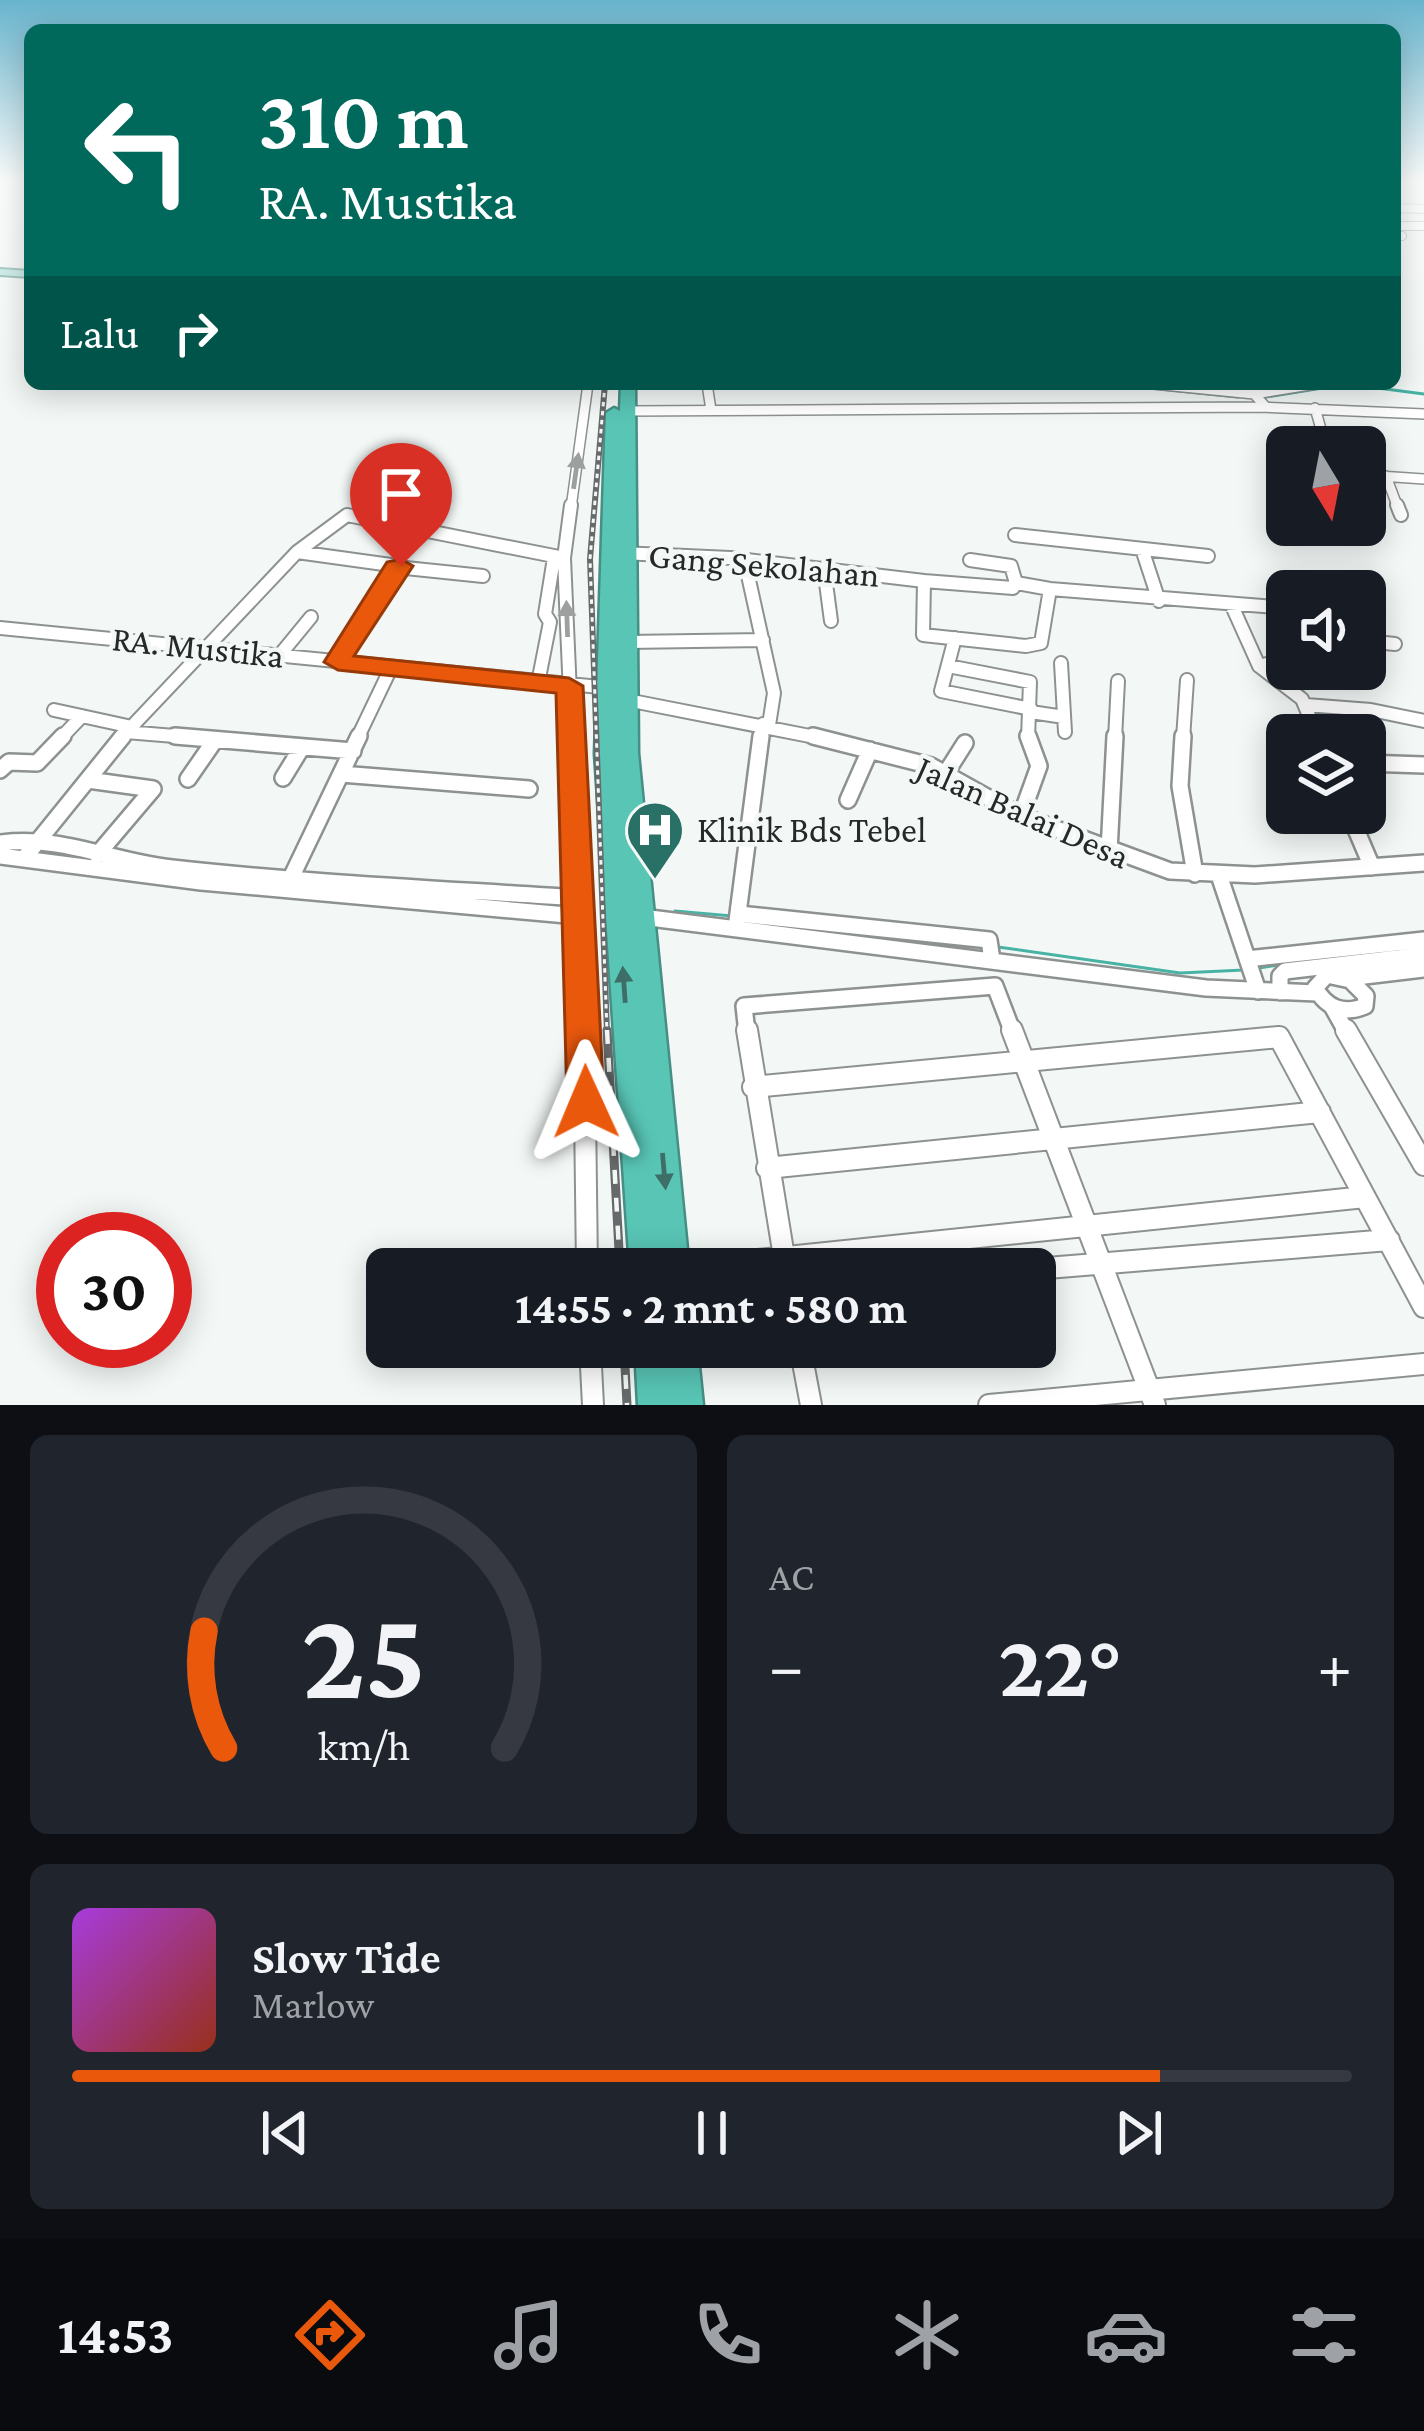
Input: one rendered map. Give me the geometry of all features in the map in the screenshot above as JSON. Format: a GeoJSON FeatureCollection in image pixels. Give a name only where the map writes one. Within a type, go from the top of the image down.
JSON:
{"type":"FeatureCollection","features":[{"type":"Feature","properties":{"kind":"highway"},"geometry":{"type":"LineString","coordinates":[[615,390],[619,694],[670,1248]]}},
{"type":"Feature","properties":{"kind":"highway"},"geometry":{"type":"LineString","coordinates":[[628,390],[619,553],[626,641],[606,754],[644,1248]]}},
{"type":"Feature","properties":{"kind":"highway"},"geometry":{"type":"LineString","coordinates":[[653,1368],[656,1405]]}},
{"type":"Feature","properties":{"kind":"highway"},"geometry":{"type":"LineString","coordinates":[[682,1368],[685,1405]]}},
{"type":"Feature","properties":{"kind":"street"},"geometry":{"type":"LineString","coordinates":[[538,683],[550,622],[545,614],[559,558],[586,390]]}},
{"type":"Feature","properties":{"kind":"street"},"geometry":{"type":"LineString","coordinates":[[708,390],[711,410]]}},
{"type":"Feature","properties":{"kind":"street"},"geometry":{"type":"LineString","coordinates":[[1196,390],[1315,408],[1424,414]]}},
{"type":"Feature","properties":{"kind":"street"},"geometry":{"type":"LineString","coordinates":[[627,411],[1260,399],[1294,390]]}},
{"type":"Feature","properties":{"kind":"street"},"geometry":{"type":"LineString","coordinates":[[1315,408],[1320,426]]}},
{"type":"Feature","properties":{"kind":"street"},"geometry":{"type":"LineString","coordinates":[[1402,515],[1386,476],[1424,479]]}},
{"type":"Feature","properties":{"kind":"street"},"geometry":{"type":"LineString","coordinates":[[33,847],[129,729],[297,551],[352,515],[559,558]]}},
{"type":"Feature","properties":{"kind":"street"},"geometry":{"type":"LineString","coordinates":[[1016,536],[1208,556]]}},
{"type":"Feature","properties":{"kind":"street"},"geometry":{"type":"LineString","coordinates":[[1142,549],[1159,601]]}},
{"type":"Feature","properties":{"kind":"street"},"geometry":{"type":"LineString","coordinates":[[297,551],[483,576]]}},
{"type":"Feature","properties":{"kind":"street","name":"Gang Sekolahan"},"geometry":{"type":"LineString","coordinates":[[619,553],[824,568],[924,581],[921,632],[932,638],[956,638]]}},
{"type":"Feature","properties":{"kind":"street"},"geometry":{"type":"LineString","coordinates":[[559,558],[578,907],[586,1248]]}},
{"type":"Feature","properties":{"kind":"street"},"geometry":{"type":"LineString","coordinates":[[970,560],[1013,566],[1016,584]]}},
{"type":"Feature","properties":{"kind":"street"},"geometry":{"type":"LineString","coordinates":[[737,921],[774,693],[745,562]]}},
{"type":"Feature","properties":{"kind":"street"},"geometry":{"type":"LineString","coordinates":[[338,662],[398,566]]}},
{"type":"Feature","properties":{"kind":"street"},"geometry":{"type":"LineString","coordinates":[[824,568],[831,621]]}},
{"type":"Feature","properties":{"kind":"street"},"geometry":{"type":"LineString","coordinates":[[924,581],[1011,588],[1016,584],[1159,601],[1266,607]]}},
{"type":"Feature","properties":{"kind":"street"},"geometry":{"type":"LineString","coordinates":[[1050,589],[1039,645],[956,638],[941,691],[1065,724],[1061,663]]}},
{"type":"Feature","properties":{"kind":"street"},"geometry":{"type":"LineString","coordinates":[[1232,606],[1259,666],[1266,671]]}},
{"type":"Feature","properties":{"kind":"street"},"geometry":{"type":"LineString","coordinates":[[279,656],[311,617]]}},
{"type":"Feature","properties":{"kind":"street","name":"RA. Mustika"},"geometry":{"type":"LineString","coordinates":[[0,628],[619,694]]}},
{"type":"Feature","properties":{"kind":"street"},"geometry":{"type":"LineString","coordinates":[[626,641],[763,640]]}},
{"type":"Feature","properties":{"kind":"street"},"geometry":{"type":"LineString","coordinates":[[1386,643],[1395,644]]}},
{"type":"Feature","properties":{"kind":"street"},"geometry":{"type":"LineString","coordinates":[[1259,666],[1266,664]]}},
{"type":"Feature","properties":{"kind":"street"},"geometry":{"type":"LineString","coordinates":[[948,666],[1027,679],[1031,684],[1028,744],[1039,766],[1021,816]]}},
{"type":"Feature","properties":{"kind":"street"},"geometry":{"type":"LineString","coordinates":[[288,884],[391,668]]}},
{"type":"Feature","properties":{"kind":"street"},"geometry":{"type":"LineString","coordinates":[[1187,680],[1180,786],[1195,874]]}},
{"type":"Feature","properties":{"kind":"street"},"geometry":{"type":"LineString","coordinates":[[1108,851],[1118,681]]}},
{"type":"Feature","properties":{"kind":"street"},"geometry":{"type":"LineString","coordinates":[[1290,690],[1309,714]]}},
{"type":"Feature","properties":{"kind":"street","name":"Jalan Balai Desa"},"geometry":{"type":"LineString","coordinates":[[619,694],[766,724],[946,773],[1021,816],[1148,866],[1219,875],[1424,863]]}},
{"type":"Feature","properties":{"kind":"street"},"geometry":{"type":"LineString","coordinates":[[1306,705],[1371,710],[1424,722]]}},
{"type":"Feature","properties":{"kind":"street"},"geometry":{"type":"LineString","coordinates":[[54,710],[129,729],[353,751]]}},
{"type":"Feature","properties":{"kind":"street"},"geometry":{"type":"LineString","coordinates":[[0,770],[10,762],[37,763],[82,716]]}},
{"type":"Feature","properties":{"kind":"street"},"geometry":{"type":"LineString","coordinates":[[188,779],[215,740]]}},
{"type":"Feature","properties":{"kind":"street"},"geometry":{"type":"LineString","coordinates":[[946,773],[964,743]]}},
{"type":"Feature","properties":{"kind":"street"},"geometry":{"type":"LineString","coordinates":[[283,778],[302,747]]}},
{"type":"Feature","properties":{"kind":"street"},"geometry":{"type":"LineString","coordinates":[[848,800],[870,750]]}},
{"type":"Feature","properties":{"kind":"street"},"geometry":{"type":"LineString","coordinates":[[1386,764],[1424,765]]}},
{"type":"Feature","properties":{"kind":"street"},"geometry":{"type":"LineString","coordinates":[[341,774],[529,789]]}},
{"type":"Feature","properties":{"kind":"street"},"geometry":{"type":"LineString","coordinates":[[88,780],[153,789],[97,855]]}},
{"type":"Feature","properties":{"kind":"street"},"geometry":{"type":"LineString","coordinates":[[1358,834],[1372,867]]}},
{"type":"Feature","properties":{"kind":"street"},"geometry":{"type":"LineString","coordinates":[[0,843],[288,884]]}},
{"type":"Feature","properties":{"kind":"street"},"geometry":{"type":"LineString","coordinates":[[0,856],[33,847],[110,872],[578,907]]}},
{"type":"Feature","properties":{"kind":"street"},"geometry":{"type":"LineString","coordinates":[[1219,875],[1252,972],[1280,992],[1317,993]]}},
{"type":"Feature","properties":{"kind":"street"},"geometry":{"type":"LineString","coordinates":[[642,917],[737,921],[927,940],[992,952],[1252,972],[1424,940]]}},
{"type":"Feature","properties":{"kind":"street"},"geometry":{"type":"LineString","coordinates":[[1280,992],[1280,976],[1285,971],[1424,955]]}},
{"type":"Feature","properties":{"kind":"street"},"geometry":{"type":"LineString","coordinates":[[1424,969],[1322,977],[1316,984],[1317,993],[1333,1008],[1424,1165]]}},
{"type":"Feature","properties":{"kind":"street"},"geometry":{"type":"LineString","coordinates":[[1333,1008],[1355,1011],[1365,1006],[1364,991],[1348,978]]}},
{"type":"Feature","properties":{"kind":"street"},"geometry":{"type":"LineString","coordinates":[[782,1248],[742,1012],[750,1003],[995,986],[1152,1397]]}},
{"type":"Feature","properties":{"kind":"street"},"geometry":{"type":"LineString","coordinates":[[753,1087],[1272,1036],[1283,1040],[1424,1306]]}},
{"type":"Feature","properties":{"kind":"street"},"geometry":{"type":"LineString","coordinates":[[767,1168],[1320,1112]]}},
{"type":"Feature","properties":{"kind":"street"},"geometry":{"type":"LineString","coordinates":[[899,1248],[1365,1197]]}},
{"type":"Feature","properties":{"kind":"street"},"geometry":{"type":"LineString","coordinates":[[1056,1267],[1389,1240]]}},
{"type":"Feature","properties":{"kind":"street"},"geometry":{"type":"LineString","coordinates":[[988,1405],[1152,1397],[1424,1364]]}},
{"type":"Feature","properties":{"kind":"street"},"geometry":{"type":"LineString","coordinates":[[591,1368],[593,1405]]}},
{"type":"Feature","properties":{"kind":"street"},"geometry":{"type":"LineString","coordinates":[[804,1368],[811,1405]]}},
{"type":"Feature","properties":{"kind":"waterway"},"geometry":{"type":"LineString","coordinates":[[1170,390],[1238,397]]}},
{"type":"Feature","properties":{"kind":"waterway"},"geometry":{"type":"LineString","coordinates":[[1260,398],[1310,390]]}},
{"type":"Feature","properties":{"kind":"waterway"},"geometry":{"type":"LineString","coordinates":[[1393,390],[1424,394]]}},
{"type":"Feature","properties":{"kind":"waterway"},"geometry":{"type":"LineString","coordinates":[[675,911],[732,916]]}},
{"type":"Feature","properties":{"kind":"waterway"},"geometry":{"type":"LineString","coordinates":[[998,947],[1180,973],[1244,970]]}},
{"type":"Feature","properties":{"kind":"waterway"},"geometry":{"type":"LineString","coordinates":[[1301,962],[1327,958]]}},
{"type":"Feature","properties":{"kind":"waterway"},"geometry":{"type":"LineString","coordinates":[[1259,968],[1285,964]]}},
{"type":"Feature","properties":{"kind":"railway"},"geometry":{"type":"LineString","coordinates":[[604,390],[590,559],[607,1033]]}},
{"type":"Feature","properties":{"kind":"railway"},"geometry":{"type":"LineString","coordinates":[[607,1030],[619,1248]]}},
{"type":"Feature","properties":{"kind":"railway"},"geometry":{"type":"LineString","coordinates":[[625,1368],[627,1405]]}},
{"type":"Feature","properties":{"kind":"place","name":"Klinik Bds Tebel"},"geometry":{"type":"Point","coordinates":[655,881]}},
{"type":"Feature","properties":{"kind":"route"},"geometry":{"type":"LineString","coordinates":[[401,566],[396,567],[338,662],[569,686],[586,1102]]}}]}
